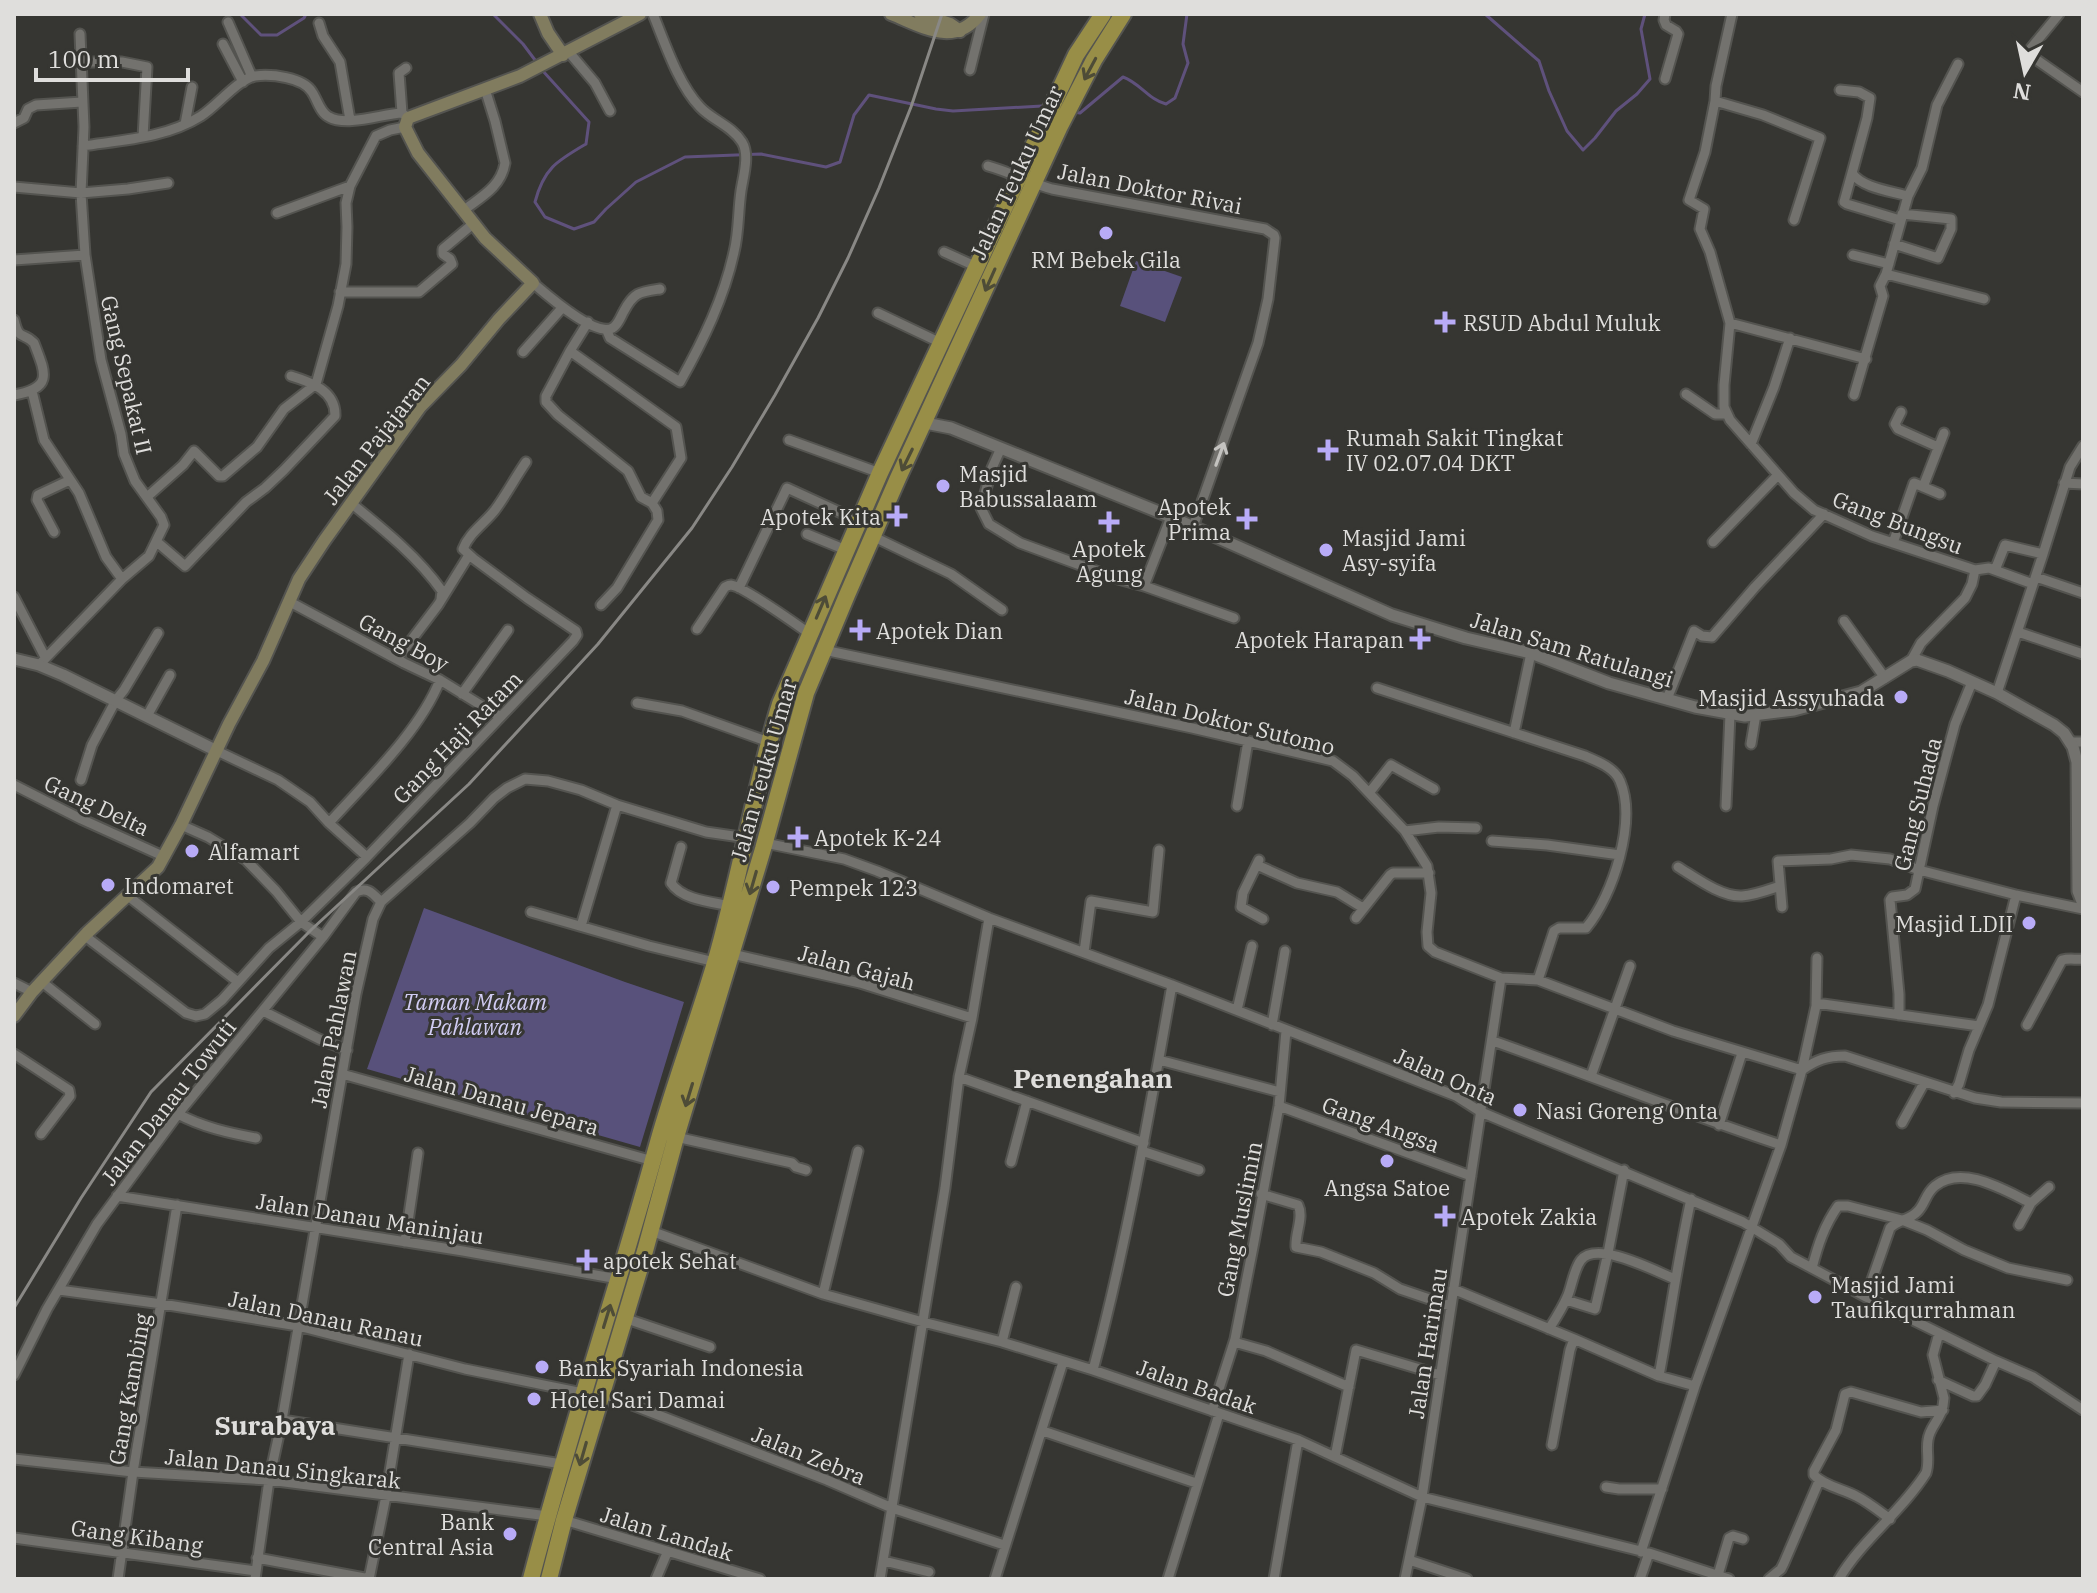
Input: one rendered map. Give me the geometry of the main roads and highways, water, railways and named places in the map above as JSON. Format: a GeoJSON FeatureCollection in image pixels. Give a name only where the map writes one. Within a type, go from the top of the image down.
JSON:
{"type":"FeatureCollection","features":[{"type":"Feature","properties":{"kind":"highway","name":"Jalan Teuku Umar"},"geometry":{"type":"LineString","coordinates":[[531,1579],[601,1393],[651,1231],[669,1134],[710,1002],[732,954],[798,718],[872,536],[963,338],[1076,55],[1103,14]]}},
{"type":"Feature","properties":{"kind":"highway","name":"Jalan Teuku Umar"},"geometry":{"type":"LineString","coordinates":[[710,1002],[715,962],[780,704],[880,473],[977,267],[1123,14]]}},
{"type":"Feature","properties":{"kind":"highway"},"geometry":{"type":"LineString","coordinates":[[943,337],[963,338]]}},
{"type":"Feature","properties":{"kind":"highway"},"geometry":{"type":"LineString","coordinates":[[922,383],[939,390]]}},
{"type":"Feature","properties":{"kind":"highway","name":"Jalan Teuku Umar"},"geometry":{"type":"LineString","coordinates":[[549,1579],[562,1464],[653,1161],[669,1134]]}},
{"type":"Feature","properties":{"kind":"main road"},"geometry":{"type":"LineString","coordinates":[[540,14],[548,33],[565,53],[637,15]]}},
{"type":"Feature","properties":{"kind":"main road"},"geometry":{"type":"LineString","coordinates":[[920,14],[950,24],[960,31]]}},
{"type":"Feature","properties":{"kind":"main road"},"geometry":{"type":"LineString","coordinates":[[899,15],[948,34],[960,31],[982,14]]}},
{"type":"Feature","properties":{"kind":"main road","name":"Jalan Pajajaran"},"geometry":{"type":"LineString","coordinates":[[14,1016],[32,992],[85,936],[150,876],[165,857],[263,661],[299,579],[420,407],[533,283],[485,238],[418,153],[405,119],[520,76],[565,53]]}},
{"type":"Feature","properties":{"kind":"waterway"},"geometry":{"type":"LineString","coordinates":[[240,14],[261,35],[277,35],[306,14]]}},
{"type":"Feature","properties":{"kind":"waterway"},"geometry":{"type":"LineString","coordinates":[[493,14],[538,64]]}},
{"type":"Feature","properties":{"kind":"waterway"},"geometry":{"type":"LineString","coordinates":[[1073,112],[1080,113],[1123,77],[1160,102],[1166,104],[1175,98],[1188,63],[1183,44],[1187,14]]}},
{"type":"Feature","properties":{"kind":"waterway"},"geometry":{"type":"LineString","coordinates":[[1485,14],[1539,61],[1567,131],[1583,150],[1616,111],[1650,79],[1641,29],[1645,14]]}},
{"type":"Feature","properties":{"kind":"waterway"},"geometry":{"type":"LineString","coordinates":[[542,70],[589,122],[586,144],[567,155],[547,173],[535,202],[545,217],[574,229],[594,222],[636,182],[685,157],[761,154],[826,167],[840,162],[854,115],[869,95],[953,111],[1042,106]]}},
{"type":"Feature","properties":{"kind":"railway"},"geometry":{"type":"LineString","coordinates":[[14,1308],[151,1092],[312,929],[469,784],[598,644],[692,528],[775,395],[848,258],[911,107],[942,14]]}},
{"type":"Feature","properties":{"kind":"place","name":"RM Bebek Gila"},"geometry":{"type":"Point","coordinates":[1106,233]}},
{"type":"Feature","properties":{"kind":"place","name":"RSUD Abdul Muluk"},"geometry":{"type":"Point","coordinates":[1445,322]}},
{"type":"Feature","properties":{"kind":"place","name":"Rumah Sakit Tingkat IV 02.07.04 DKT"},"geometry":{"type":"Point","coordinates":[1328,450]}},
{"type":"Feature","properties":{"kind":"place","name":"Masjid Babussalaam"},"geometry":{"type":"Point","coordinates":[943,486]}},
{"type":"Feature","properties":{"kind":"place","name":"Apotek Kita"},"geometry":{"type":"Point","coordinates":[897,516]}},
{"type":"Feature","properties":{"kind":"place","name":"Apotek Prima"},"geometry":{"type":"Point","coordinates":[1247,519]}},
{"type":"Feature","properties":{"kind":"place","name":"Apotek Agung"},"geometry":{"type":"Point","coordinates":[1109,522]}},
{"type":"Feature","properties":{"kind":"place","name":"Masjid Jami Asy-syifa"},"geometry":{"type":"Point","coordinates":[1326,550]}},
{"type":"Feature","properties":{"kind":"place","name":"Apotek Dian"},"geometry":{"type":"Point","coordinates":[860,630]}},
{"type":"Feature","properties":{"kind":"place","name":"Apotek Harapan"},"geometry":{"type":"Point","coordinates":[1420,639]}},
{"type":"Feature","properties":{"kind":"place","name":"Masjid Assyuhada"},"geometry":{"type":"Point","coordinates":[1901,697]}},
{"type":"Feature","properties":{"kind":"place","name":"Apotek K-24"},"geometry":{"type":"Point","coordinates":[798,837]}},
{"type":"Feature","properties":{"kind":"place","name":"Alfamart"},"geometry":{"type":"Point","coordinates":[192,851]}},
{"type":"Feature","properties":{"kind":"place","name":"Indomaret"},"geometry":{"type":"Point","coordinates":[108,885]}},
{"type":"Feature","properties":{"kind":"place","name":"Pempek 123"},"geometry":{"type":"Point","coordinates":[773,887]}},
{"type":"Feature","properties":{"kind":"place","name":"Masjid LDII"},"geometry":{"type":"Point","coordinates":[2029,923]}},
{"type":"Feature","properties":{"kind":"place","name":"Nasi Goreng Onta"},"geometry":{"type":"Point","coordinates":[1520,1110]}},
{"type":"Feature","properties":{"kind":"place","name":"Angsa Satoe"},"geometry":{"type":"Point","coordinates":[1387,1161]}},
{"type":"Feature","properties":{"kind":"place","name":"Apotek Zakia"},"geometry":{"type":"Point","coordinates":[1445,1216]}},
{"type":"Feature","properties":{"kind":"place","name":"apotek Sehat"},"geometry":{"type":"Point","coordinates":[587,1260]}},
{"type":"Feature","properties":{"kind":"place","name":"Masjid Jami Taufikqurrahman"},"geometry":{"type":"Point","coordinates":[1815,1297]}},
{"type":"Feature","properties":{"kind":"place","name":"Bank Syariah Indonesia"},"geometry":{"type":"Point","coordinates":[542,1367]}},
{"type":"Feature","properties":{"kind":"place","name":"Hotel Sari Damai"},"geometry":{"type":"Point","coordinates":[534,1399]}},
{"type":"Feature","properties":{"kind":"place","name":"Bank Central Asia"},"geometry":{"type":"Point","coordinates":[510,1534]}},
{"type":"Feature","properties":{"kind":"district","name":"Penengahan"},"geometry":{"type":"Point","coordinates":[1093,1078]}},
{"type":"Feature","properties":{"kind":"district","name":"Surabaya"},"geometry":{"type":"Point","coordinates":[275,1425]}},
{"type":"Feature","properties":{"kind":"park label","name":"Taman Makam Pahlawan"},"geometry":{"type":"Point","coordinates":[475,1014]}}]}
